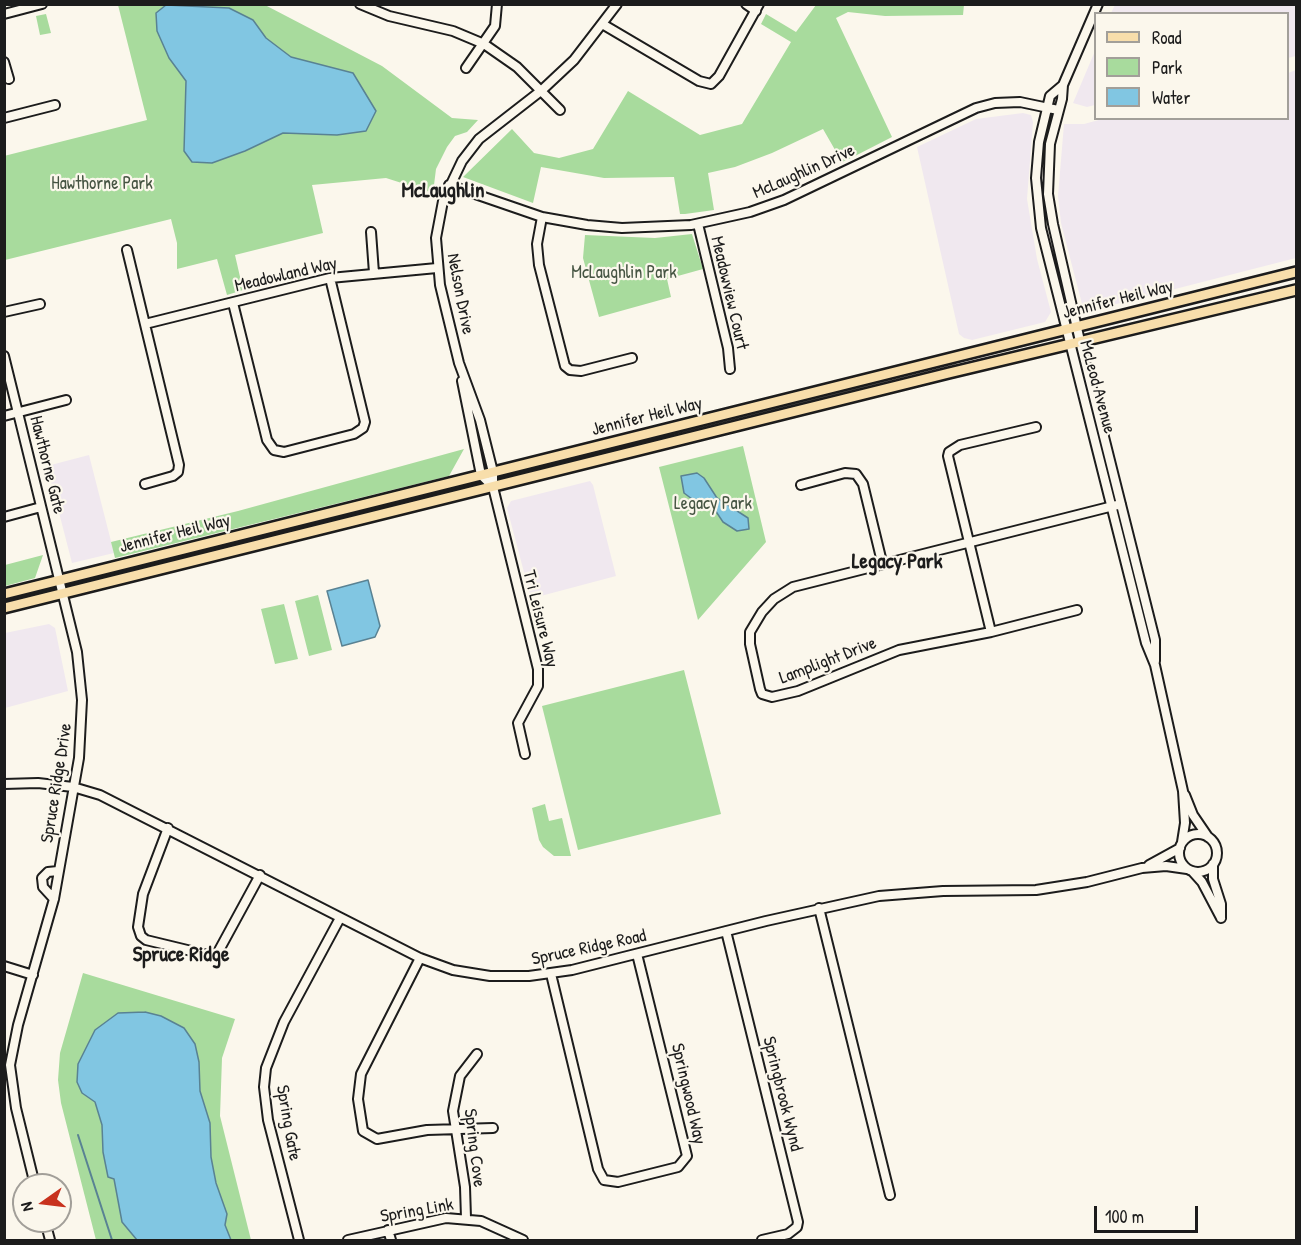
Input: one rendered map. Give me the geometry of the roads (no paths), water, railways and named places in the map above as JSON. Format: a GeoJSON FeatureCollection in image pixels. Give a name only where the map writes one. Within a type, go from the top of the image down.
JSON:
{"type":"FeatureCollection","features":[{"type":"Feature","properties":{"kind":"main road","name":"Jennifer Heil Way"},"geometry":{"type":"LineString","coordinates":[[4,594],[1296,272]]}},
{"type":"Feature","properties":{"kind":"main road","name":"Jennifer Heil Way"},"geometry":{"type":"LineString","coordinates":[[4,608],[1076,342],[1296,290]]}},
{"type":"Feature","properties":{"kind":"street"},"geometry":{"type":"LineString","coordinates":[[4,14],[42,4]]}},
{"type":"Feature","properties":{"kind":"street"},"geometry":{"type":"LineString","coordinates":[[360,4],[453,31],[484,44],[517,67],[560,110]]}},
{"type":"Feature","properties":{"kind":"street"},"geometry":{"type":"LineString","coordinates":[[466,68],[484,44],[497,21],[497,4]]}},
{"type":"Feature","properties":{"kind":"street","name":"Nelson Drive"},"geometry":{"type":"LineString","coordinates":[[481,476],[469,427],[459,363],[437,268],[439,217],[449,185],[479,139],[542,90],[574,60],[604,24],[617,4]]}},
{"type":"Feature","properties":{"kind":"street"},"geometry":{"type":"LineString","coordinates":[[604,24],[699,81],[711,84],[719,76],[757,8],[746,4]]}},
{"type":"Feature","properties":{"kind":"street","name":"McLeod Avenue"},"geometry":{"type":"LineString","coordinates":[[1094,13],[1063,85],[1050,144],[1048,194],[1078,327],[1076,342],[1112,506],[1146,643],[1155,665],[1183,791],[1185,823],[1181,845]]}},
{"type":"Feature","properties":{"kind":"street"},"geometry":{"type":"LineString","coordinates":[[4,62],[9,79]]}},
{"type":"Feature","properties":{"kind":"street","name":"McLeod Avenue"},"geometry":{"type":"LineString","coordinates":[[1063,85],[1050,96],[1038,142],[1037,202],[1065,330],[1076,342],[1121,504],[1155,640],[1155,665]]}},
{"type":"Feature","properties":{"kind":"street","name":"McLaughlin Drive"},"geometry":{"type":"LineString","coordinates":[[449,185],[542,217],[587,225],[622,228],[698,224],[750,212],[784,200],[976,108],[1007,102],[1047,106],[1058,111]]}},
{"type":"Feature","properties":{"kind":"street"},"geometry":{"type":"LineString","coordinates":[[4,117],[55,105]]}},
{"type":"Feature","properties":{"kind":"street"},"geometry":{"type":"LineString","coordinates":[[542,217],[537,244],[539,265],[565,366],[570,370],[581,371],[632,358]]}},
{"type":"Feature","properties":{"kind":"street","name":"Meadowview Court"},"geometry":{"type":"LineString","coordinates":[[698,224],[728,348],[730,369]]}},
{"type":"Feature","properties":{"kind":"street"},"geometry":{"type":"LineString","coordinates":[[371,232],[374,273]]}},
{"type":"Feature","properties":{"kind":"street"},"geometry":{"type":"LineString","coordinates":[[127,250],[179,465],[178,472],[173,476],[145,484]]}},
{"type":"Feature","properties":{"kind":"street","name":"Meadowland Way"},"geometry":{"type":"LineString","coordinates":[[145,324],[330,278],[437,268]]}},
{"type":"Feature","properties":{"kind":"street"},"geometry":{"type":"LineString","coordinates":[[233,303],[267,440],[274,450],[284,452],[354,434],[363,428],[364,422],[330,278]]}},
{"type":"Feature","properties":{"kind":"street"},"geometry":{"type":"LineString","coordinates":[[4,312],[40,304]]}},
{"type":"Feature","properties":{"kind":"street","name":"Hawthorne Gate"},"geometry":{"type":"LineString","coordinates":[[4,356],[63,594]]}},
{"type":"Feature","properties":{"kind":"street","name":"Nelson Drive"},"geometry":{"type":"LineString","coordinates":[[459,363],[480,420],[493,472],[493,487]]}},
{"type":"Feature","properties":{"kind":"street"},"geometry":{"type":"LineString","coordinates":[[4,416],[66,400]]}},
{"type":"Feature","properties":{"kind":"street"},"geometry":{"type":"LineString","coordinates":[[991,632],[948,460],[949,452],[960,445],[1035,427]]}},
{"type":"Feature","properties":{"kind":"street"},"geometry":{"type":"LineString","coordinates":[[801,484],[845,473],[856,474],[861,479],[882,562]]}},
{"type":"Feature","properties":{"kind":"street"},"geometry":{"type":"LineString","coordinates":[[481,476],[493,487]]}},
{"type":"Feature","properties":{"kind":"street","name":"Tri Leisure Way"},"geometry":{"type":"LineString","coordinates":[[493,487],[538,669],[538,686],[518,723],[525,754]]}},
{"type":"Feature","properties":{"kind":"street","name":"Lamplight Drive"},"geometry":{"type":"LineString","coordinates":[[1077,610],[991,632],[899,650],[798,691],[772,697],[762,694],[749,637],[754,624],[769,604],[794,587],[882,562],[1121,504]]}},
{"type":"Feature","properties":{"kind":"street"},"geometry":{"type":"LineString","coordinates":[[4,516],[42,507]]}},
{"type":"Feature","properties":{"kind":"street","name":"Spruce Ridge Drive"},"geometry":{"type":"LineString","coordinates":[[32,1173],[16,1108],[10,1065],[18,1025],[54,899],[81,739],[82,700],[77,652],[63,594]]}},
{"type":"Feature","properties":{"kind":"street","name":"Spruce Ridge Road"},"geometry":{"type":"LineString","coordinates":[[4,784],[38,783],[73,787],[100,795],[420,958],[472,974],[508,976],[551,974],[819,908],[912,892],[1060,887],[1142,868],[1166,866],[1190,870]]}},
{"type":"Feature","properties":{"kind":"street","name":"McLeod Avenue"},"geometry":{"type":"LineString","coordinates":[[1183,791],[1200,826],[1209,838]]}},
{"type":"Feature","properties":{"kind":"street"},"geometry":{"type":"LineString","coordinates":[[168,828],[143,894],[138,927],[141,936],[146,940],[208,955],[217,954],[260,875]]}},
{"type":"Feature","properties":{"kind":"street"},"geometry":{"type":"LineString","coordinates":[[1193,835],[1209,838],[1217,852],[1213,864],[1213,879],[1221,904],[1221,918],[1202,882],[1179,858],[1181,845],[1193,835]]}},
{"type":"Feature","properties":{"kind":"street","name":"Spruce Ridge Road"},"geometry":{"type":"LineString","coordinates":[[1142,868],[1181,845]]}},
{"type":"Feature","properties":{"kind":"street"},"geometry":{"type":"LineString","coordinates":[[1190,870],[1203,872],[1213,864]]}},
{"type":"Feature","properties":{"kind":"street","name":"Spruce Ridge Drive"},"geometry":{"type":"LineString","coordinates":[[54,899],[43,887],[42,878],[48,872],[58,871]]}},
{"type":"Feature","properties":{"kind":"street"},"geometry":{"type":"LineString","coordinates":[[819,908],[890,1195]]}},
{"type":"Feature","properties":{"kind":"street","name":"Spring Gate"},"geometry":{"type":"LineString","coordinates":[[299,1240],[268,1120],[264,1087],[266,1068],[284,1022],[340,918]]}},
{"type":"Feature","properties":{"kind":"street","name":"Springbrook Wynd"},"geometry":{"type":"LineString","coordinates":[[726,931],[798,1222],[788,1234],[762,1240]]}},
{"type":"Feature","properties":{"kind":"street","name":"Springwood Way"},"geometry":{"type":"LineString","coordinates":[[551,974],[601,1176],[609,1183],[618,1182],[678,1167],[686,1161],[687,1156],[638,954]]}},
{"type":"Feature","properties":{"kind":"street"},"geometry":{"type":"LineString","coordinates":[[420,958],[361,1074],[358,1099],[363,1131],[377,1139],[427,1130],[493,1128]]}},
{"type":"Feature","properties":{"kind":"street"},"geometry":{"type":"LineString","coordinates":[[4,966],[33,975]]}},
{"type":"Feature","properties":{"kind":"street","name":"Spring Cove"},"geometry":{"type":"LineString","coordinates":[[466,1218],[465,1187],[454,1128],[454,1093],[460,1076],[477,1054]]}},
{"type":"Feature","properties":{"kind":"street","name":"Spring Link"},"geometry":{"type":"LineString","coordinates":[[348,1240],[446,1218],[466,1218],[496,1226],[523,1240]]}},
{"type":"Feature","properties":{"kind":"street"},"geometry":{"type":"LineString","coordinates":[[388,1230],[391,1240]]}},
{"type":"Feature","properties":{"kind":"water"},"geometry":{"type":"Polygon","coordinates":[[[166,5],[229,8],[253,20],[266,38],[291,57],[353,73],[376,111],[366,131],[337,135],[283,133],[212,163],[192,162],[184,151],[186,81],[169,58],[157,31],[156,13],[166,5]]]}},
{"type":"Feature","properties":{"kind":"water"},"geometry":{"type":"Polygon","coordinates":[[[697,473],[704,478],[717,498],[748,518],[749,529],[737,531],[723,522],[706,501],[692,499],[684,493],[681,476],[697,473]]]}},
{"type":"Feature","properties":{"kind":"water"},"geometry":{"type":"Polygon","coordinates":[[[368,580],[380,626],[375,637],[342,646],[327,591],[368,580]]]}},
{"type":"Feature","properties":{"kind":"water"},"geometry":{"type":"Polygon","coordinates":[[[145,1012],[161,1016],[184,1028],[195,1044],[199,1062],[200,1091],[210,1123],[211,1157],[216,1183],[227,1214],[225,1225],[231,1240],[137,1240],[122,1222],[114,1179],[108,1177],[103,1152],[102,1125],[95,1102],[82,1093],[77,1082],[78,1064],[95,1030],[118,1013],[145,1012]]]}},
{"type":"Feature","properties":{"kind":"waterway"},"geometry":{"type":"LineString","coordinates":[[78,1135],[112,1240]]}},
{"type":"Feature","properties":{"kind":"district","name":"McLaughlin"},"geometry":{"type":"Point","coordinates":[443,191]}},
{"type":"Feature","properties":{"kind":"district","name":"Legacy Park"},"geometry":{"type":"Point","coordinates":[897,562]}},
{"type":"Feature","properties":{"kind":"district","name":"Spruce Ridge"},"geometry":{"type":"Point","coordinates":[181,955]}},
{"type":"Feature","properties":{"kind":"park label","name":"Hawthorne Park"},"geometry":{"type":"Point","coordinates":[102,184]}},
{"type":"Feature","properties":{"kind":"park label","name":"McLaughlin Park"},"geometry":{"type":"Point","coordinates":[624,273]}}]}
